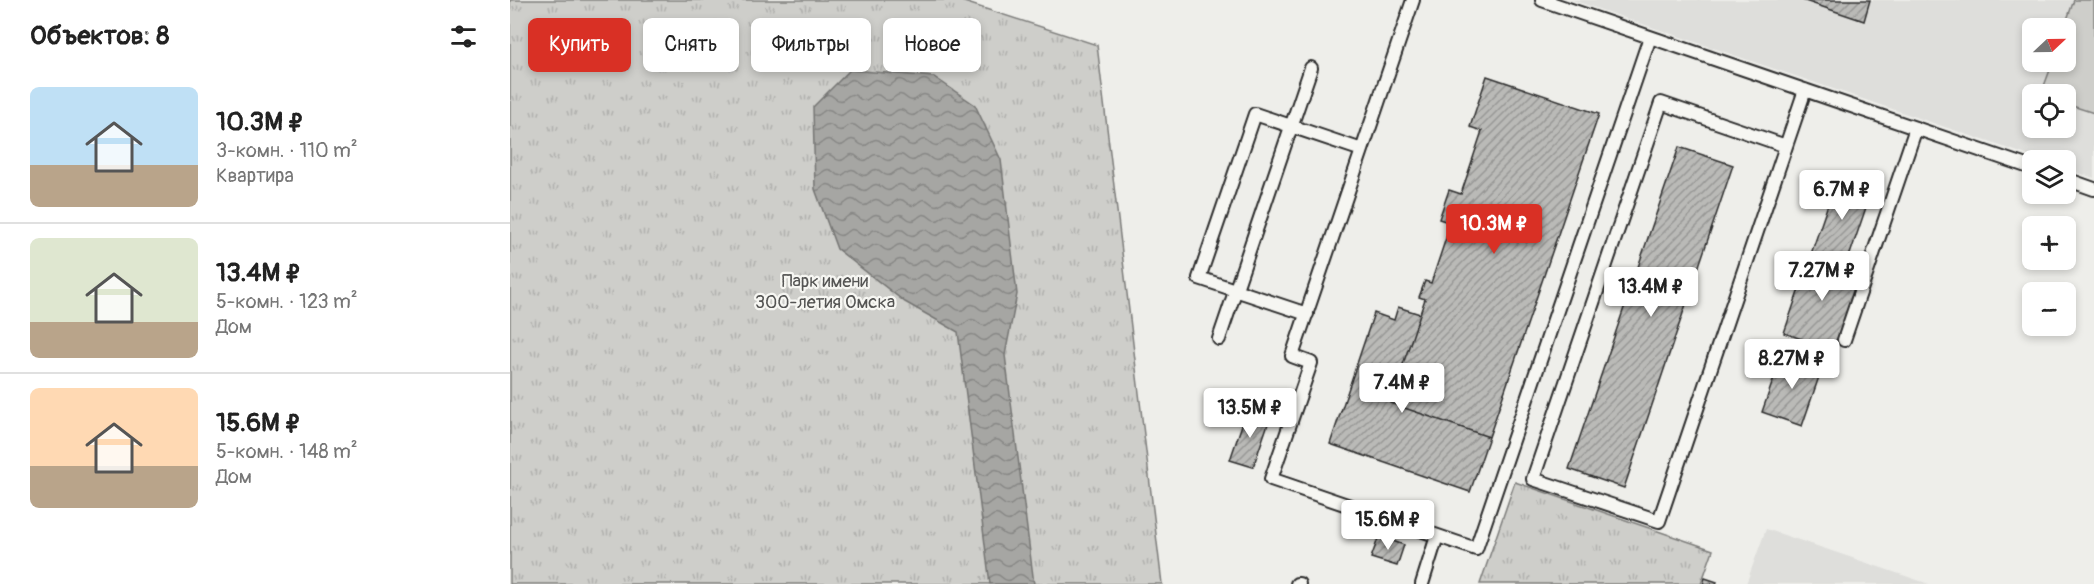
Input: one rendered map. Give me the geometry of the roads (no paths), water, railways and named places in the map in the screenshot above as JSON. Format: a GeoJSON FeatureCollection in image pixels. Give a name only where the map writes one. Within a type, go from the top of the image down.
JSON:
{"type":"FeatureCollection","features":[{"type":"Feature","properties":{"kind":"lane"},"geometry":{"type":"LineString","coordinates":[[1413,0],[1292,356],[1311,363],[1271,479],[1476,549],[1650,37]]}},
{"type":"Feature","properties":{"kind":"lane"},"geometry":{"type":"LineString","coordinates":[[1542,0],[2022,165]]}},
{"type":"Feature","properties":{"kind":"lane"},"geometry":{"type":"LineString","coordinates":[[1219,339],[1311,68]]}},
{"type":"Feature","properties":{"kind":"lane"},"geometry":{"type":"LineString","coordinates":[[1786,146],[1661,103],[1533,479],[1659,521],[1805,90]]}},
{"type":"Feature","properties":{"kind":"lane"},"geometry":{"type":"LineString","coordinates":[[1307,314],[1199,278],[1255,114],[1362,150]]}},
{"type":"Feature","properties":{"kind":"lane"},"geometry":{"type":"LineString","coordinates":[[1844,340],[1916,128]]}},
{"type":"Feature","properties":{"kind":"lane"},"geometry":{"type":"LineString","coordinates":[[2076,183],[2094,189]]}},
{"type":"Feature","properties":{"kind":"lane"},"geometry":{"type":"LineString","coordinates":[[1422,584],[1437,536]]}},
{"type":"Feature","properties":{"kind":"water"},"geometry":{"type":"Polygon","coordinates":[[[848,72],[934,77],[975,105],[1001,160],[1017,294],[1005,355],[1034,584],[990,584],[958,332],[905,302],[837,249],[815,189],[813,107],[848,72]]]}},
{"type":"Feature","properties":{"kind":"park label","name":"Парк имени 300-летия Омска"},"geometry":{"type":"Point","coordinates":[825,291]}}]}
